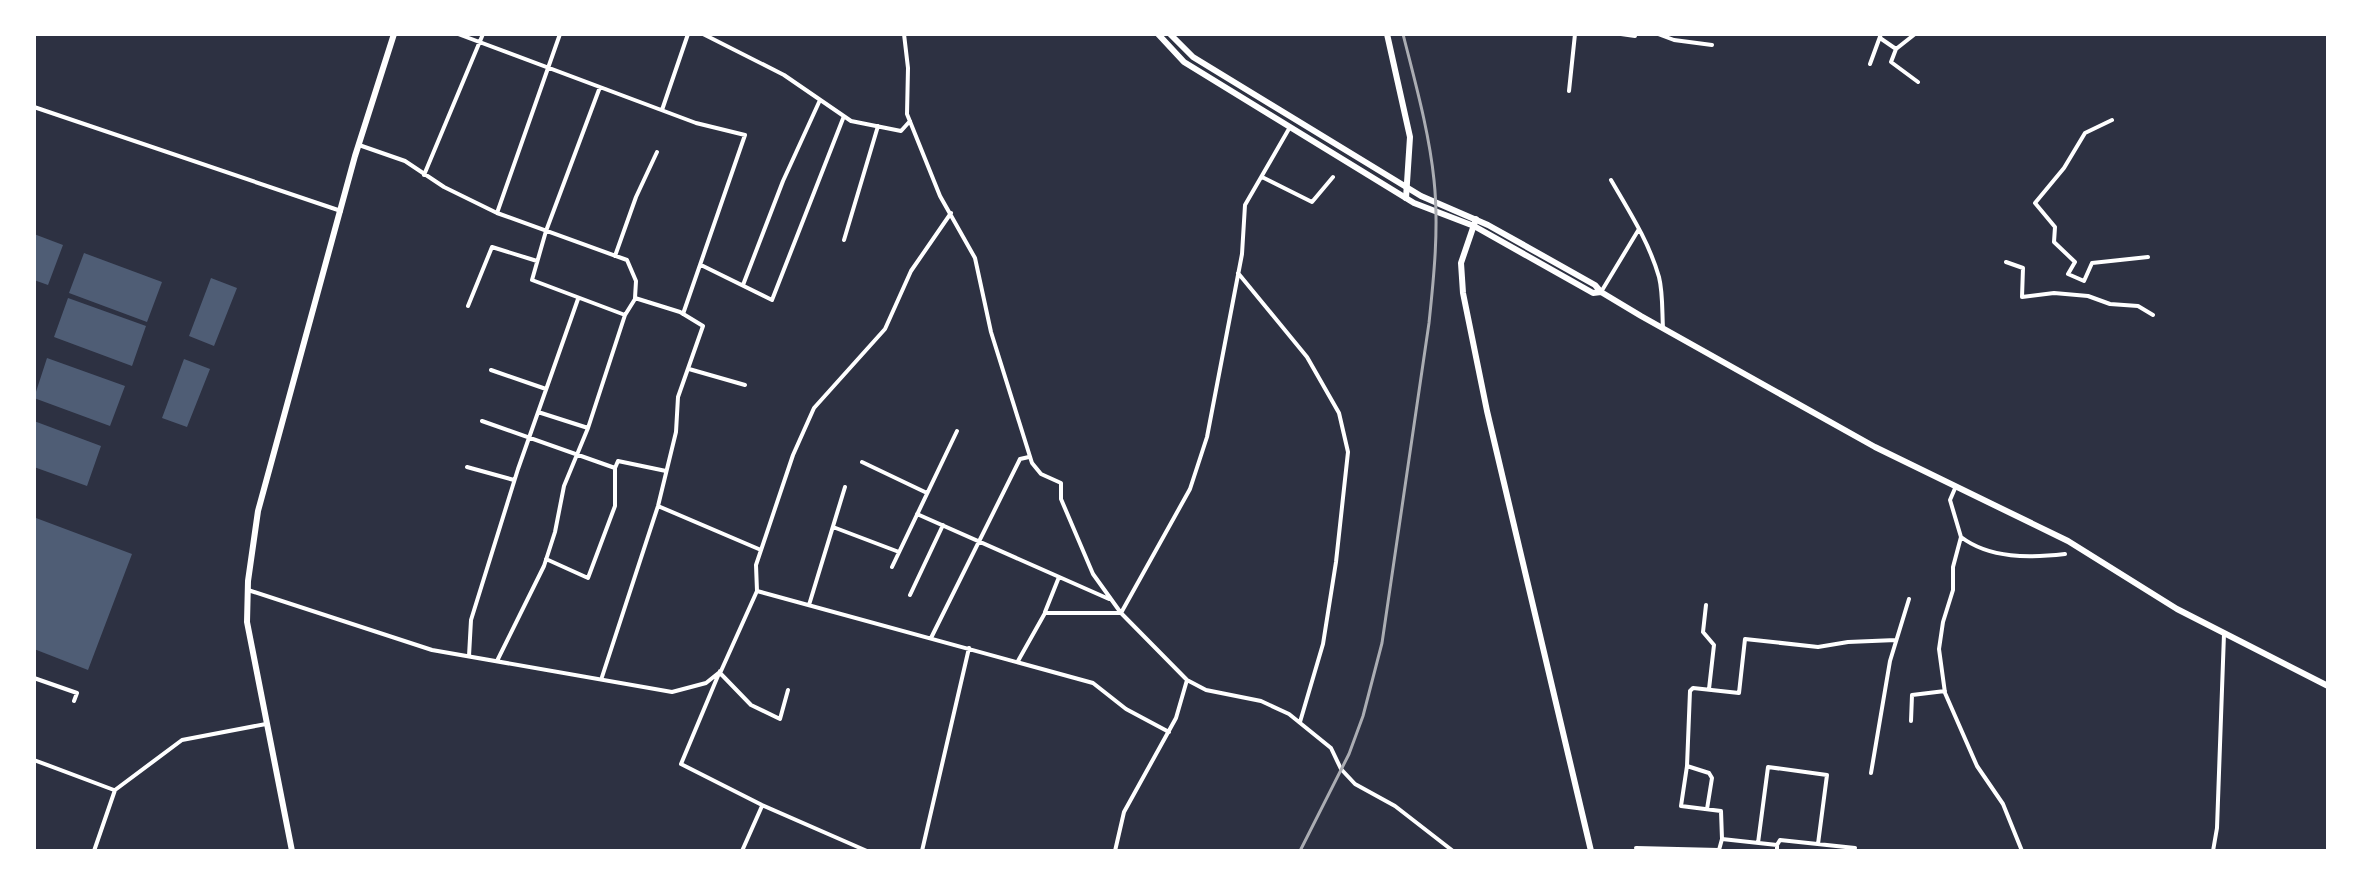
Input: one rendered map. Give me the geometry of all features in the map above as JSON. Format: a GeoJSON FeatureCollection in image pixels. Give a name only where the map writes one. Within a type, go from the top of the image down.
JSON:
{"type":"FeatureCollection","features":[{"type":"Feature","properties":{"kind":"street"},"geometry":{"type":"LineString","coordinates":[[292,851],[247,622],[248,590],[258,511],[359,145],[394,34]]}},
{"type":"Feature","properties":{"kind":"street"},"geometry":{"type":"LineString","coordinates":[[458,34],[696,123],[745,135],[683,314]]}},
{"type":"Feature","properties":{"kind":"street"},"geometry":{"type":"LineString","coordinates":[[424,175],[483,34]]}},
{"type":"Feature","properties":{"kind":"street"},"geometry":{"type":"LineString","coordinates":[[497,213],[560,34]]}},
{"type":"Feature","properties":{"kind":"street"},"geometry":{"type":"LineString","coordinates":[[662,110],[688,34]]}},
{"type":"Feature","properties":{"kind":"street"},"geometry":{"type":"LineString","coordinates":[[703,34],[784,75],[851,121],[901,131],[910,121]]}},
{"type":"Feature","properties":{"kind":"street"},"geometry":{"type":"LineString","coordinates":[[904,34],[908,68],[907,114],[940,196],[975,258],[991,332],[1032,463],[1041,474],[1061,483],[1061,499],[1093,574],[1121,613],[1187,680],[1206,690],[1261,701],[1300,722],[1331,748],[1341,769],[1355,784],[1395,806],[1453,851]]}},
{"type":"Feature","properties":{"kind":"street"},"geometry":{"type":"LineString","coordinates":[[1158,34],[1184,62],[1406,198],[1475,222],[1585,279],[1601,292],[1663,328],[1875,447],[2068,541],[2177,609],[2328,686]]}},
{"type":"Feature","properties":{"kind":"street"},"geometry":{"type":"LineString","coordinates":[[1170,34],[1193,57],[1450,213]]}},
{"type":"Feature","properties":{"kind":"street"},"geometry":{"type":"LineString","coordinates":[[1387,34],[1410,137],[1406,198]]}},
{"type":"Feature","properties":{"kind":"street"},"geometry":{"type":"LineString","coordinates":[[1569,91],[1575,34]]}},
{"type":"Feature","properties":{"kind":"street"},"geometry":{"type":"LineString","coordinates":[[1621,34],[1635,36]]}},
{"type":"Feature","properties":{"kind":"street"},"geometry":{"type":"LineString","coordinates":[[1658,34],[1712,45]]}},
{"type":"Feature","properties":{"kind":"street"},"geometry":{"type":"LineString","coordinates":[[1915,34],[1896,49],[1891,62],[1918,82]]}},
{"type":"Feature","properties":{"kind":"street"},"geometry":{"type":"LineString","coordinates":[[1870,64],[1881,36],[1896,49]]}},
{"type":"Feature","properties":{"kind":"street"},"geometry":{"type":"LineString","coordinates":[[600,87],[546,231],[533,282],[625,315]]}},
{"type":"Feature","properties":{"kind":"street"},"geometry":{"type":"LineString","coordinates":[[743,285],[783,181],[820,100]]}},
{"type":"Feature","properties":{"kind":"street"},"geometry":{"type":"LineString","coordinates":[[34,107],[341,211]]}},
{"type":"Feature","properties":{"kind":"street"},"geometry":{"type":"LineString","coordinates":[[701,265],[772,300],[844,116]]}},
{"type":"Feature","properties":{"kind":"street"},"geometry":{"type":"LineString","coordinates":[[2084,281],[2068,274],[2075,262],[2054,242],[2055,227],[2035,203],[2064,168],[2085,133],[2112,120]]}},
{"type":"Feature","properties":{"kind":"street"},"geometry":{"type":"LineString","coordinates":[[844,240],[878,126]]}},
{"type":"Feature","properties":{"kind":"street"},"geometry":{"type":"LineString","coordinates":[[1121,613],[1190,489],[1207,437],[1238,273],[1245,205],[1290,127]]}},
{"type":"Feature","properties":{"kind":"street"},"geometry":{"type":"LineString","coordinates":[[359,145],[405,161],[424,175],[497,213],[627,260],[636,281],[635,298],[625,315],[588,428],[564,486],[546,559],[497,661]]}},
{"type":"Feature","properties":{"kind":"street"},"geometry":{"type":"LineString","coordinates":[[615,256],[636,197],[657,152]]}},
{"type":"Feature","properties":{"kind":"street"},"geometry":{"type":"LineString","coordinates":[[1262,177],[1312,202],[1333,177]]}},
{"type":"Feature","properties":{"kind":"street"},"geometry":{"type":"LineString","coordinates":[[1611,180],[1639,229],[1660,281],[1663,328]]}},
{"type":"Feature","properties":{"kind":"street"},"geometry":{"type":"LineString","coordinates":[[867,851],[762,805],[681,764],[757,591],[756,565],[793,455],[814,408],[885,329],[911,271],[951,213]]}},
{"type":"Feature","properties":{"kind":"street"},"geometry":{"type":"LineString","coordinates":[[1475,222],[1461,263],[1463,293],[1487,411],[1591,851]]}},
{"type":"Feature","properties":{"kind":"street"},"geometry":{"type":"LineString","coordinates":[[1601,292],[1639,229]]}},
{"type":"Feature","properties":{"kind":"street"},"geometry":{"type":"LineString","coordinates":[[468,306],[492,247],[537,261]]}},
{"type":"Feature","properties":{"kind":"street"},"geometry":{"type":"LineString","coordinates":[[2080,295],[2092,263],[2148,257]]}},
{"type":"Feature","properties":{"kind":"street"},"geometry":{"type":"LineString","coordinates":[[2006,262],[2023,268],[2022,297],[2054,293],[2080,295],[2110,304],[2138,306],[2153,315]]}},
{"type":"Feature","properties":{"kind":"street"},"geometry":{"type":"LineString","coordinates":[[1238,273],[1307,357],[1339,413],[1348,452],[1323,644],[1300,722]]}},
{"type":"Feature","properties":{"kind":"street"},"geometry":{"type":"LineString","coordinates":[[602,679],[658,506],[676,432],[678,397],[703,326],[683,314],[635,298]]}},
{"type":"Feature","properties":{"kind":"street"},"geometry":{"type":"LineString","coordinates":[[469,656],[471,620],[514,480],[578,299]]}},
{"type":"Feature","properties":{"kind":"street"},"geometry":{"type":"LineString","coordinates":[[689,369],[745,385]]}},
{"type":"Feature","properties":{"kind":"street"},"geometry":{"type":"LineString","coordinates":[[491,370],[546,389]]}},
{"type":"Feature","properties":{"kind":"street"},"geometry":{"type":"LineString","coordinates":[[538,412],[588,428]]}},
{"type":"Feature","properties":{"kind":"street"},"geometry":{"type":"LineString","coordinates":[[482,421],[615,468]]}},
{"type":"Feature","properties":{"kind":"street"},"geometry":{"type":"LineString","coordinates":[[892,567],[957,431]]}},
{"type":"Feature","properties":{"kind":"street"},"geometry":{"type":"LineString","coordinates":[[931,638],[1020,459],[1030,457]]}},
{"type":"Feature","properties":{"kind":"street"},"geometry":{"type":"LineString","coordinates":[[546,559],[588,578],[615,506],[615,468],[618,461],[666,471]]}},
{"type":"Feature","properties":{"kind":"street"},"geometry":{"type":"LineString","coordinates":[[862,462],[927,493]]}},
{"type":"Feature","properties":{"kind":"street"},"geometry":{"type":"LineString","coordinates":[[467,467],[514,480]]}},
{"type":"Feature","properties":{"kind":"street"},"geometry":{"type":"LineString","coordinates":[[1956,486],[1950,500],[1961,537],[1939,649],[1945,691],[1977,766],[2003,804],[2022,851]]}},
{"type":"Feature","properties":{"kind":"street"},"geometry":{"type":"LineString","coordinates":[[809,605],[845,487]]}},
{"type":"Feature","properties":{"kind":"street"},"geometry":{"type":"LineString","coordinates":[[658,506],[761,550]]}},
{"type":"Feature","properties":{"kind":"street"},"geometry":{"type":"LineString","coordinates":[[917,514],[1111,600]]}},
{"type":"Feature","properties":{"kind":"street"},"geometry":{"type":"LineString","coordinates":[[910,595],[943,525]]}},
{"type":"Feature","properties":{"kind":"street"},"geometry":{"type":"LineString","coordinates":[[833,527],[899,552]]}},
{"type":"Feature","properties":{"kind":"street"},"geometry":{"type":"LineString","coordinates":[[1961,537],[1990,551],[2021,557],[2065,554]]}},
{"type":"Feature","properties":{"kind":"street"},"geometry":{"type":"LineString","coordinates":[[1018,661],[1045,613],[1059,577]]}},
{"type":"Feature","properties":{"kind":"street"},"geometry":{"type":"LineString","coordinates":[[248,590],[432,650],[672,692],[706,683],[720,672]]}},
{"type":"Feature","properties":{"kind":"street"},"geometry":{"type":"LineString","coordinates":[[757,591],[1093,683],[1126,709],[1169,732]]}},
{"type":"Feature","properties":{"kind":"street"},"geometry":{"type":"LineString","coordinates":[[1871,773],[1890,661],[1909,599]]}},
{"type":"Feature","properties":{"kind":"street"},"geometry":{"type":"LineString","coordinates":[[1706,605],[1703,632],[1714,645],[1709,689]]}},
{"type":"Feature","properties":{"kind":"street"},"geometry":{"type":"LineString","coordinates":[[1045,613],[1121,613]]}},
{"type":"Feature","properties":{"kind":"street"},"geometry":{"type":"LineString","coordinates":[[2213,851],[2217,828],[2224,631]]}},
{"type":"Feature","properties":{"kind":"street"},"geometry":{"type":"LineString","coordinates":[[1636,848],[1719,850],[1722,839],[1721,811],[1681,806],[1687,766],[1690,691],[1693,688],[1739,693],[1745,639],[1818,647],[1896,640]]}},
{"type":"Feature","properties":{"kind":"street"},"geometry":{"type":"LineString","coordinates":[[922,851],[969,648]]}},
{"type":"Feature","properties":{"kind":"street"},"geometry":{"type":"LineString","coordinates":[[720,672],[753,707],[780,719],[788,690]]}},
{"type":"Feature","properties":{"kind":"street"},"geometry":{"type":"LineString","coordinates":[[34,678],[77,693],[74,701]]}},
{"type":"Feature","properties":{"kind":"street"},"geometry":{"type":"LineString","coordinates":[[1115,851],[1124,812],[1176,718],[1187,680]]}},
{"type":"Feature","properties":{"kind":"street"},"geometry":{"type":"LineString","coordinates":[[1911,721],[1912,695],[1945,691]]}},
{"type":"Feature","properties":{"kind":"street"},"geometry":{"type":"LineString","coordinates":[[94,851],[115,790],[182,740],[267,724]]}},
{"type":"Feature","properties":{"kind":"street"},"geometry":{"type":"LineString","coordinates":[[34,760],[115,790]]}},
{"type":"Feature","properties":{"kind":"street"},"geometry":{"type":"LineString","coordinates":[[1687,766],[1709,773],[1712,778],[1707,809]]}},
{"type":"Feature","properties":{"kind":"street"},"geometry":{"type":"LineString","coordinates":[[1758,843],[1768,767],[1827,775],[1818,844]]}},
{"type":"Feature","properties":{"kind":"street"},"geometry":{"type":"LineString","coordinates":[[742,851],[762,805]]}},
{"type":"Feature","properties":{"kind":"street"},"geometry":{"type":"LineString","coordinates":[[1722,839],[1777,848],[1780,840],[1855,848]]}},
{"type":"Feature","properties":{"kind":"water"},"geometry":{"type":"Polygon","coordinates":[[[34,234],[63,245],[48,285],[34,280],[34,234]]]}},
{"type":"Feature","properties":{"kind":"water"},"geometry":{"type":"Polygon","coordinates":[[[84,253],[162,282],[147,322],[69,293],[84,253]]]}},
{"type":"Feature","properties":{"kind":"water"},"geometry":{"type":"Polygon","coordinates":[[[211,278],[237,288],[214,346],[189,336],[211,278]]]}},
{"type":"Feature","properties":{"kind":"water"},"geometry":{"type":"Polygon","coordinates":[[[68,298],[146,326],[132,366],[54,337],[68,298]]]}},
{"type":"Feature","properties":{"kind":"water"},"geometry":{"type":"Polygon","coordinates":[[[47,358],[125,386],[110,426],[34,398],[47,358]]]}},
{"type":"Feature","properties":{"kind":"water"},"geometry":{"type":"Polygon","coordinates":[[[184,359],[210,369],[187,427],[162,418],[184,359]]]}},
{"type":"Feature","properties":{"kind":"water"},"geometry":{"type":"Polygon","coordinates":[[[34,421],[101,446],[87,486],[34,467],[34,421]]]}},
{"type":"Feature","properties":{"kind":"water"},"geometry":{"type":"Polygon","coordinates":[[[36,518],[132,554],[88,670],[34,649],[36,518]]]}},
{"type":"Feature","properties":{"kind":"railway"},"geometry":{"type":"LineString","coordinates":[[1300,851],[1349,754],[1363,716],[1382,643],[1429,323],[1436,234],[1434,180],[1425,125],[1403,34]]}}]}
